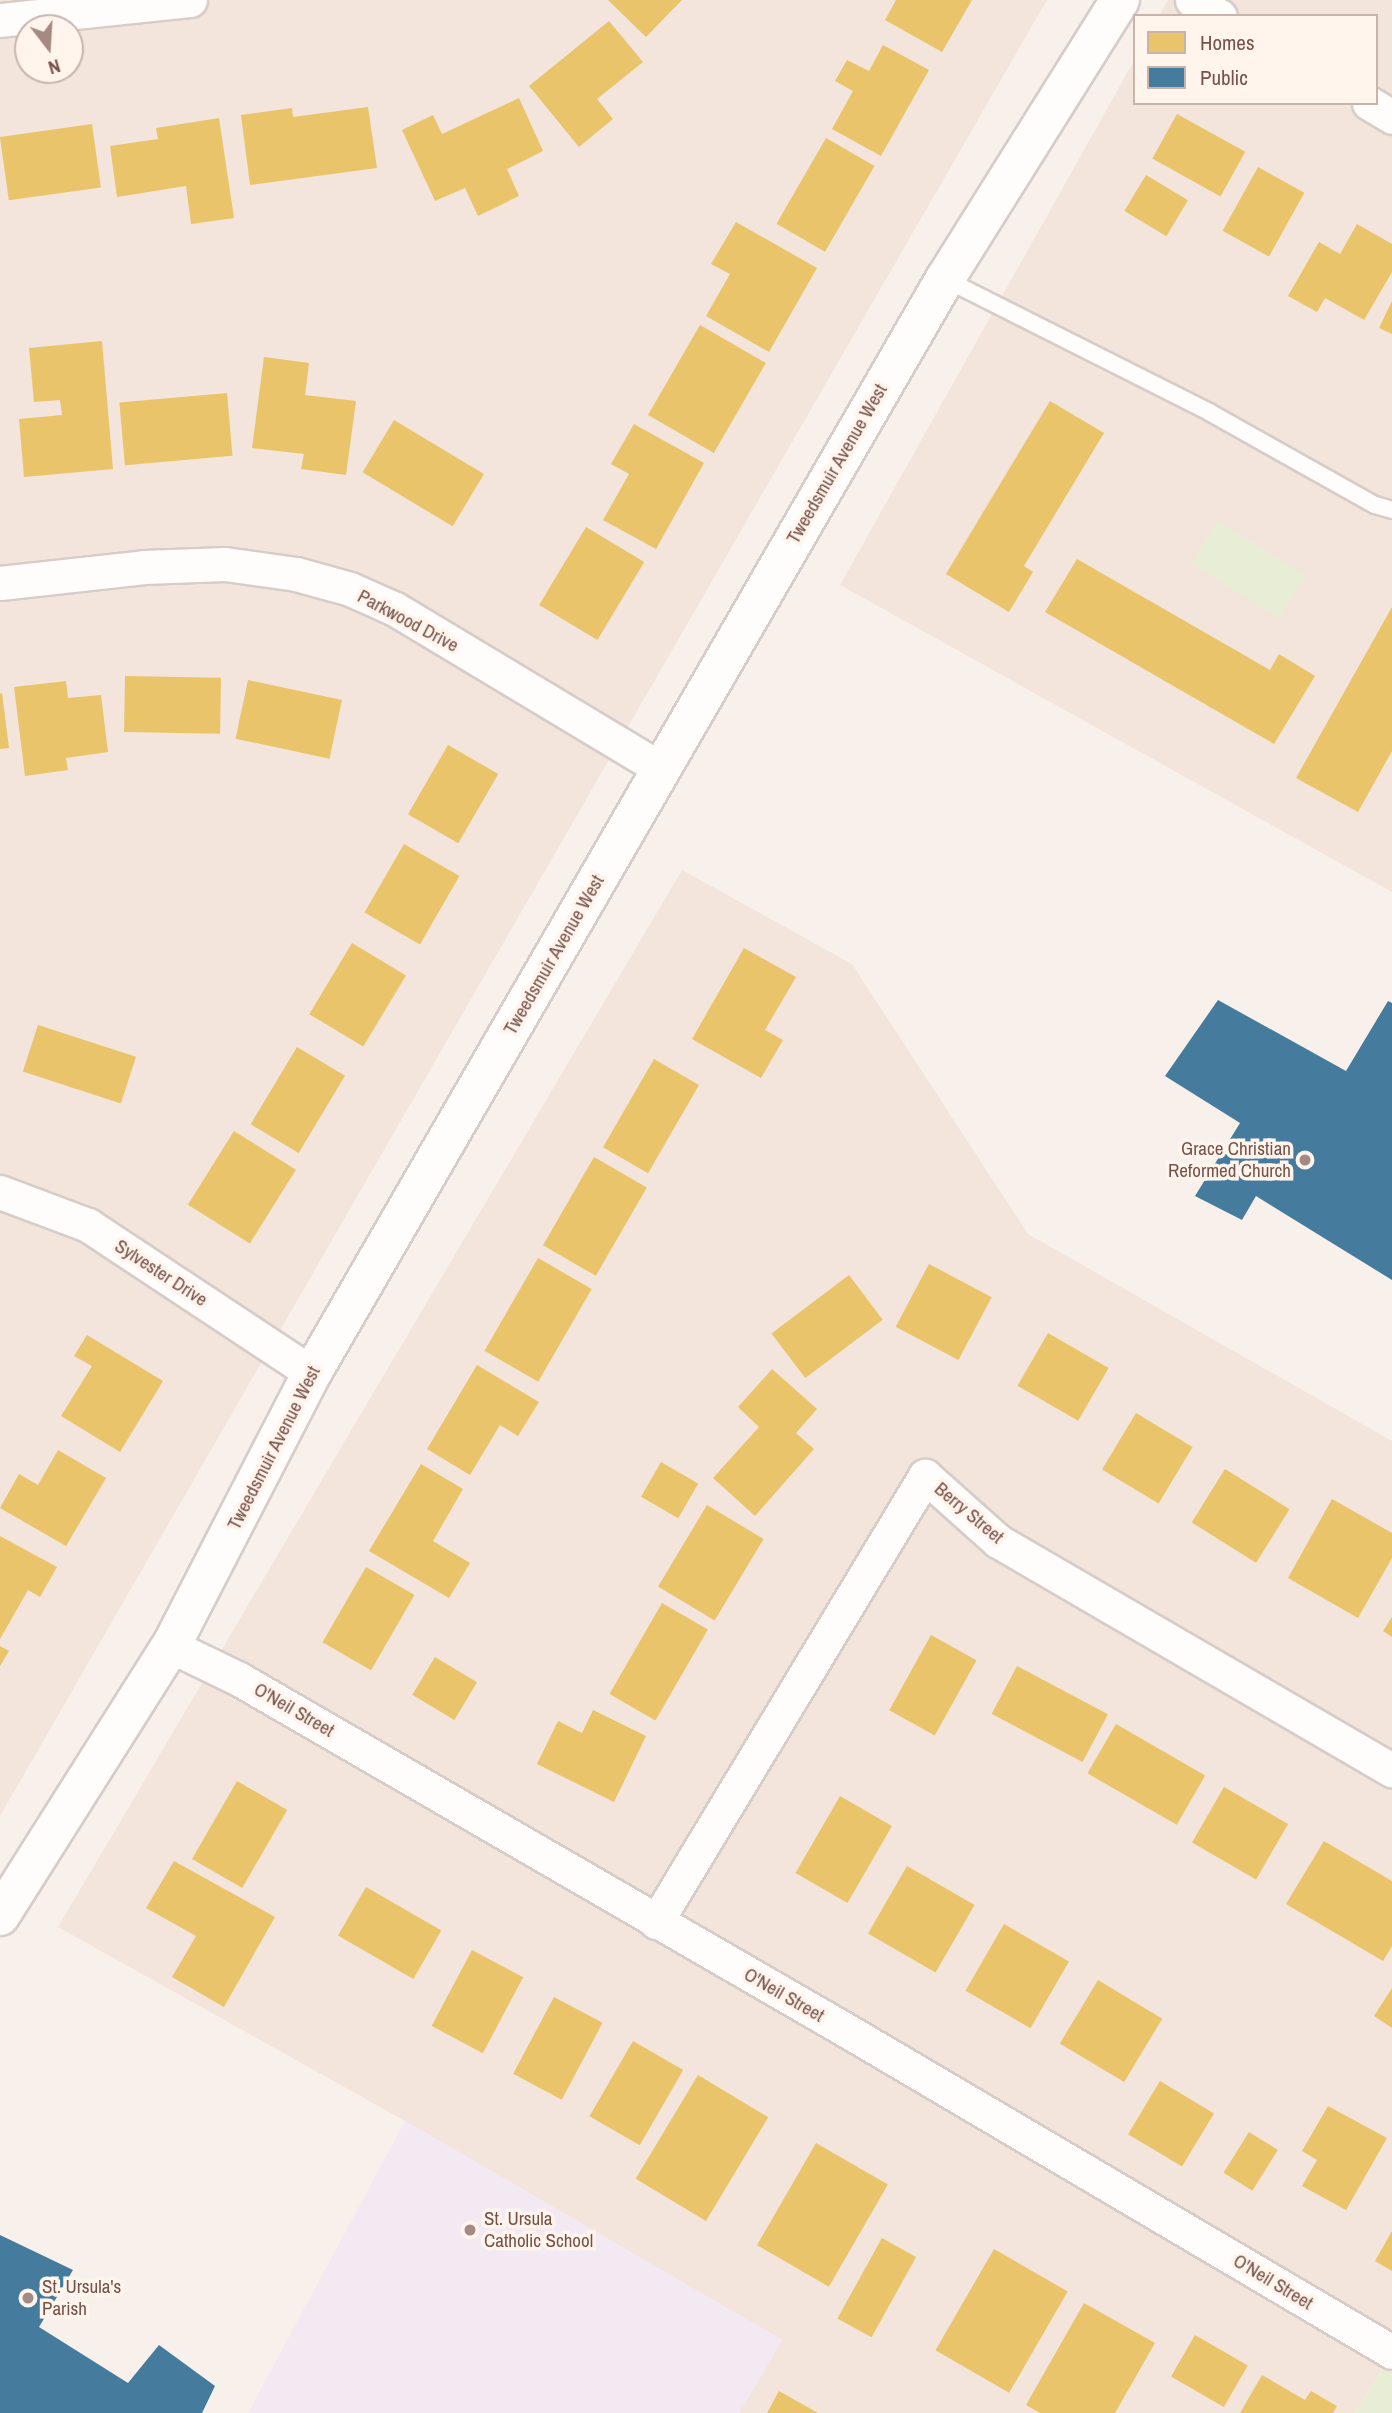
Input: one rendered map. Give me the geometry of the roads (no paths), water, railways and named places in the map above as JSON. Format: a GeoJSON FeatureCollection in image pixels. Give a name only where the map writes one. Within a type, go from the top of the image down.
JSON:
{"type":"FeatureCollection","features":[{"type":"Feature","properties":{"kind":"street"},"geometry":{"type":"LineString","coordinates":[[0,20],[190,0]]}},
{"type":"Feature","properties":{"kind":"street","name":"Tweedsmuir Avenue West"},"geometry":{"type":"LineString","coordinates":[[0,1916],[172,1646],[312,1373],[945,278],[1120,0]]}},
{"type":"Feature","properties":{"kind":"street"},"geometry":{"type":"LineString","coordinates":[[1192,0],[1216,14]]}},
{"type":"Feature","properties":{"kind":"street"},"geometry":{"type":"LineString","coordinates":[[1372,105],[1392,117]]}},
{"type":"Feature","properties":{"kind":"street","name":"Parkwood Drive"},"geometry":{"type":"LineString","coordinates":[[0,583],[144,567],[225,564],[296,574],[350,589],[395,609],[661,769]]}},
{"type":"Feature","properties":{"kind":"street","name":"Sylvester Drive"},"geometry":{"type":"LineString","coordinates":[[0,1192],[88,1225],[312,1373]]}},
{"type":"Feature","properties":{"kind":"street","name":"Berry Street"},"geometry":{"type":"LineString","coordinates":[[656,1922],[925,1476],[998,1541],[1392,1770]]}},
{"type":"Feature","properties":{"kind":"street","name":"O'Neil Street"},"geometry":{"type":"LineString","coordinates":[[172,1646],[239,1679],[1392,2352]]}},
{"type":"Feature","properties":{"kind":"lane"},"geometry":{"type":"LineString","coordinates":[[945,278],[1209,412],[1375,505],[1392,510]]}},
{"type":"Feature","properties":{"kind":"place","name":"Grace Christian Reformed Church"},"geometry":{"type":"Point","coordinates":[1305,1160]}},
{"type":"Feature","properties":{"kind":"place","name":"St. Ursula Catholic School"},"geometry":{"type":"Point","coordinates":[470,2230]}},
{"type":"Feature","properties":{"kind":"place","name":"St. Ursula's Parish"},"geometry":{"type":"Point","coordinates":[28,2298]}}]}
